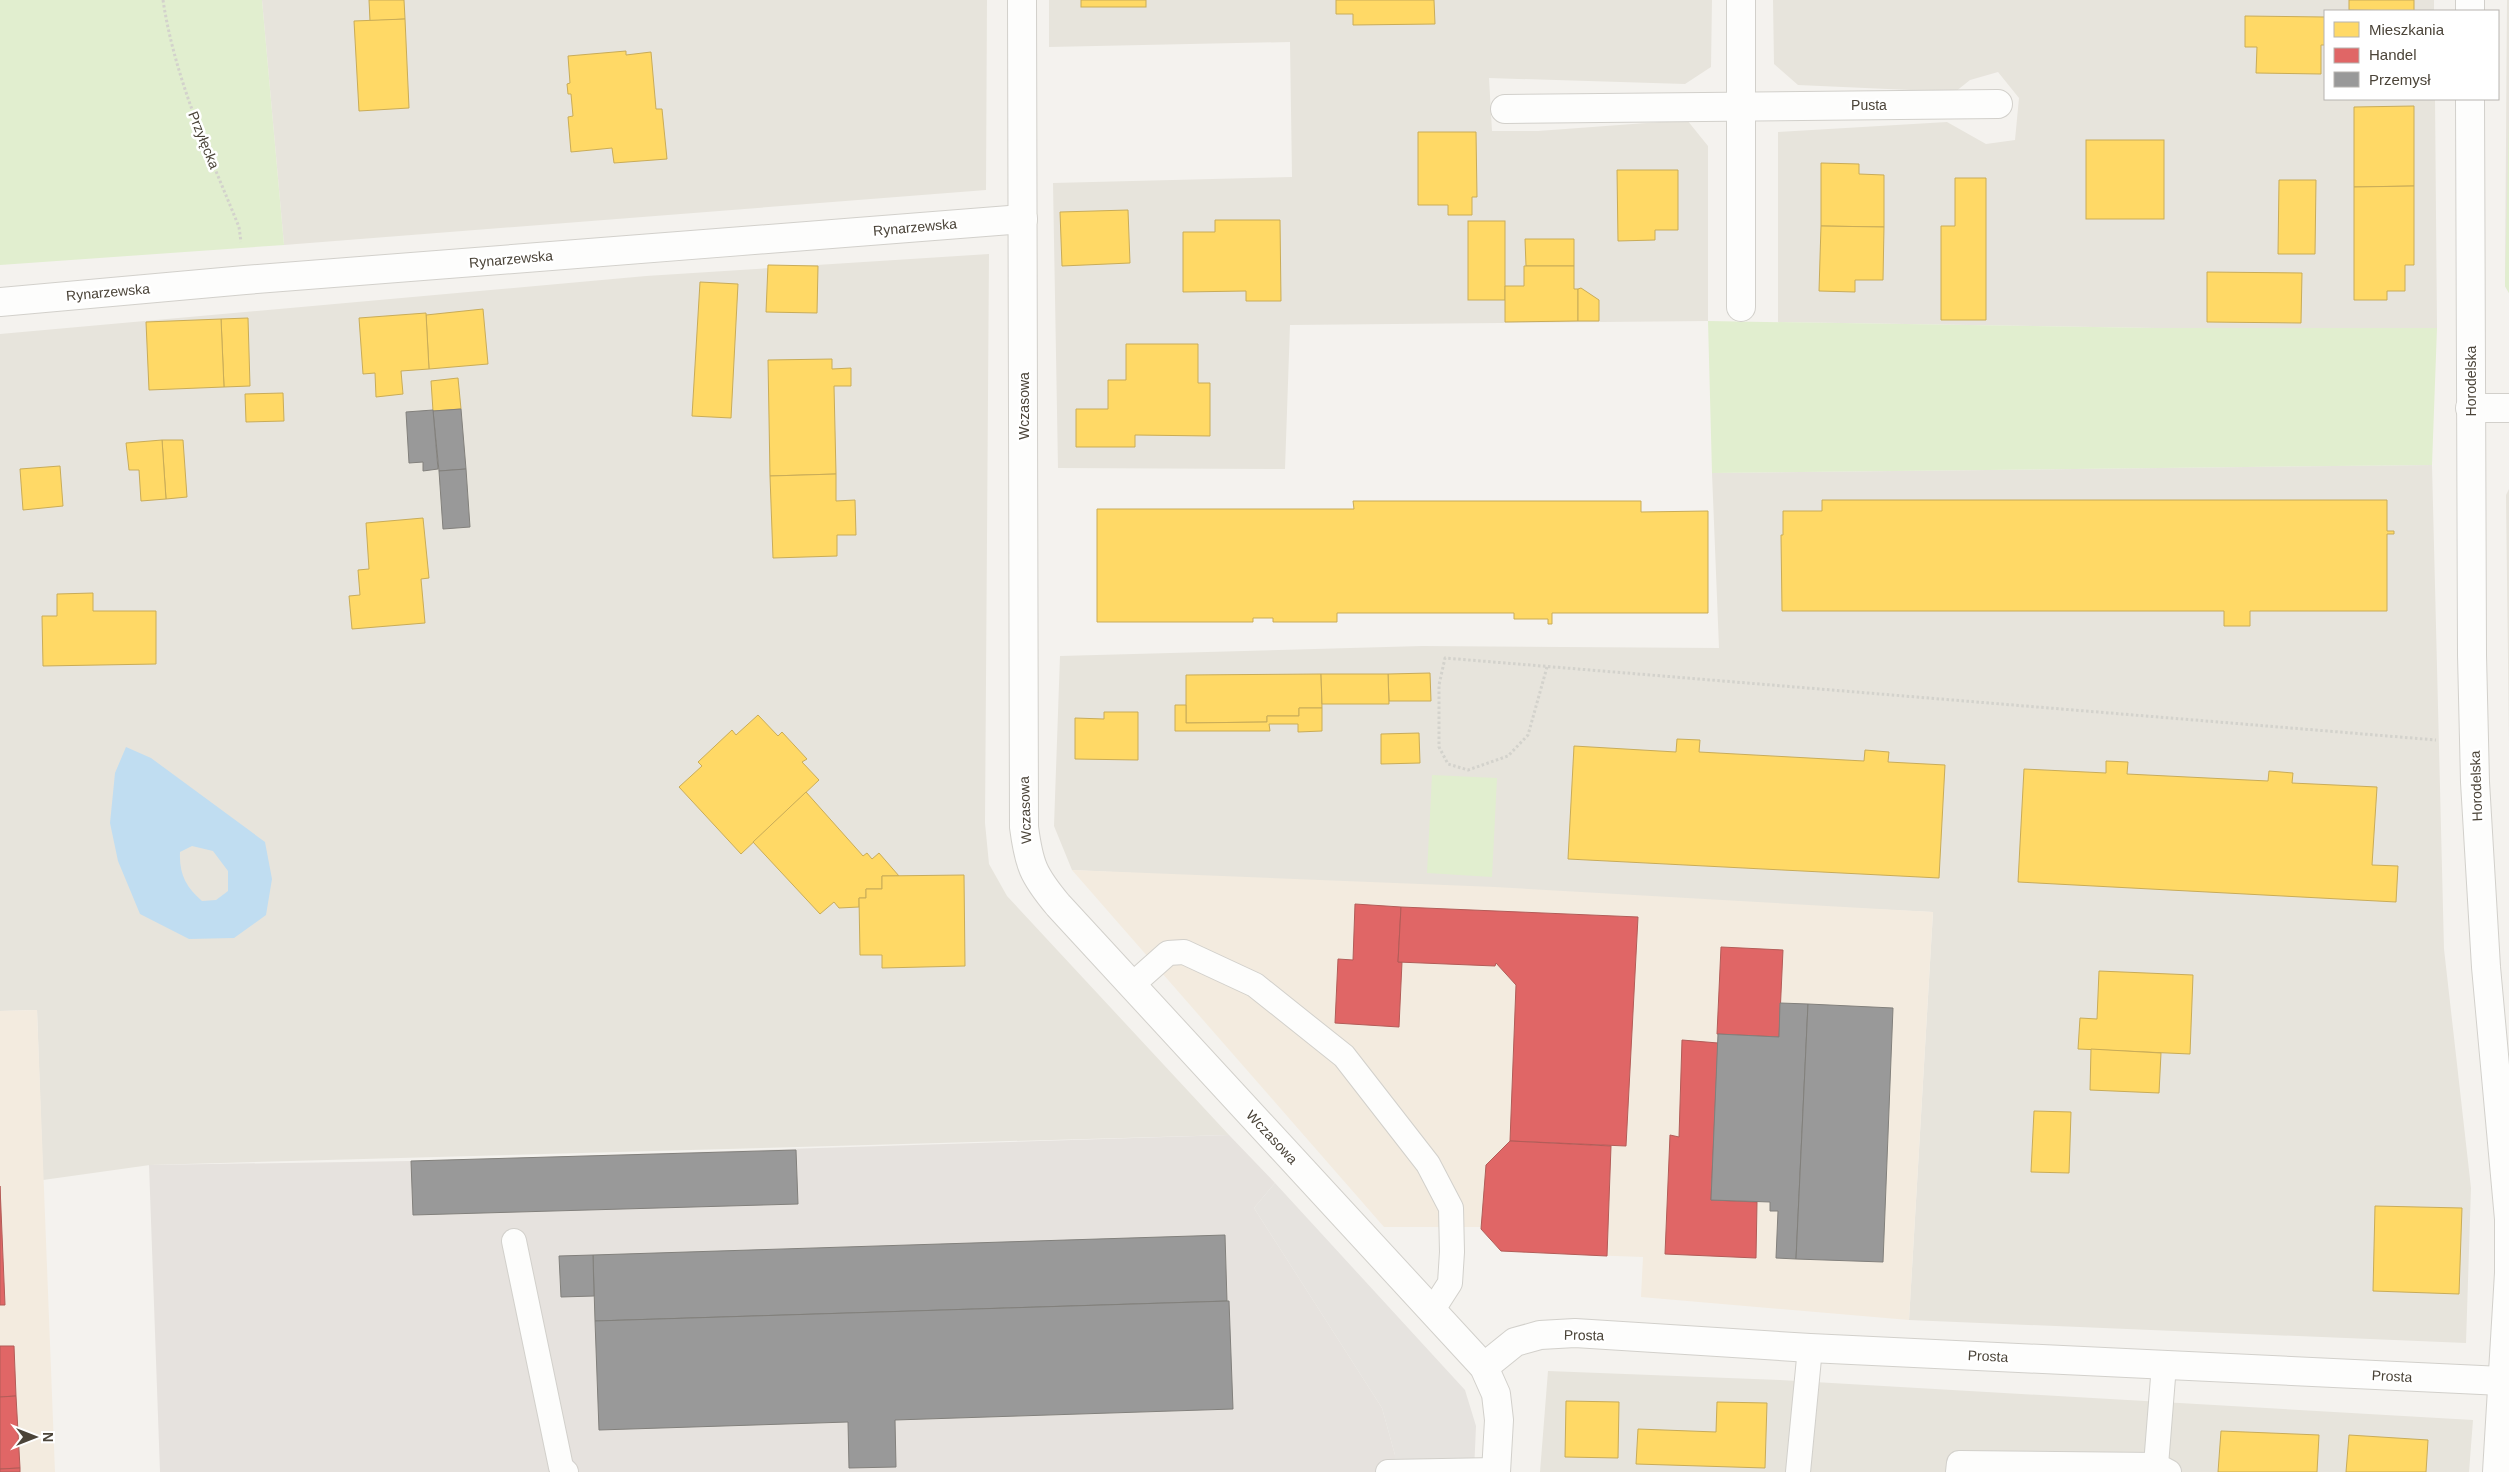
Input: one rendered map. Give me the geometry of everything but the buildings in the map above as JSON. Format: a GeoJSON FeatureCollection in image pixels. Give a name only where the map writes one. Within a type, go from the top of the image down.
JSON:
{"type":"FeatureCollection","features":[{"type":"Feature","properties":{"kind":"street","name":"Wczasowa"},"geometry":{"type":"LineString","coordinates":[[1022,0],[1024,827],[1028,858],[1037,880],[1052,899],[1484,1367],[1496,1394],[1499,1420],[1496,1471]]}},
{"type":"Feature","properties":{"kind":"street"},"geometry":{"type":"LineString","coordinates":[[1741,0],[1741,307]]}},
{"type":"Feature","properties":{"kind":"street","name":"Horodelska"},"geometry":{"type":"LineString","coordinates":[[2470,100],[2470,408],[2474,743],[2485,957],[2509,1219],[2509,1273],[2497,1472]]}},
{"type":"Feature","properties":{"kind":"street","name":"Pusta"},"geometry":{"type":"LineString","coordinates":[[1505,109],[1741,105],[1998,104]]}},
{"type":"Feature","properties":{"kind":"street","name":"Rynarzewska"},"geometry":{"type":"LineString","coordinates":[[0,302],[245,280],[1023,218]]}},
{"type":"Feature","properties":{"kind":"street"},"geometry":{"type":"LineString","coordinates":[[2470,408],[2509,408]]}},
{"type":"Feature","properties":{"kind":"street","name":"Prosta"},"geometry":{"type":"LineString","coordinates":[[1484,1367],[1515,1342],[1540,1335],[1575,1333],[1810,1348],[2502,1381]]}},
{"type":"Feature","properties":{"kind":"lane"},"geometry":{"type":"LineString","coordinates":[[1132,985],[1168,953],[1184,952],[1255,985],[1344,1056],[1428,1164],[1451,1208],[1452,1252],[1450,1283],[1432,1311]]}},
{"type":"Feature","properties":{"kind":"lane"},"geometry":{"type":"LineString","coordinates":[[514,1241],[561,1467],[566,1472]]}},
{"type":"Feature","properties":{"kind":"lane"},"geometry":{"type":"LineString","coordinates":[[1798,1472],[1810,1348]]}},
{"type":"Feature","properties":{"kind":"lane"},"geometry":{"type":"LineString","coordinates":[[1958,1472],[1959,1463],[2162,1469],[2164,1365]]}},
{"type":"Feature","properties":{"kind":"lane"},"geometry":{"type":"LineString","coordinates":[[1388,1472],[1496,1471]]}},
{"type":"Feature","properties":{"kind":"path","name":"Przyłęcka"},"geometry":{"type":"LineString","coordinates":[[163,0],[167,27],[193,115],[240,227],[245,280]]}},
{"type":"Feature","properties":{"kind":"path"},"geometry":{"type":"LineString","coordinates":[[1547,667],[1528,735],[1508,756],[1468,770],[1448,764],[1439,747],[1439,685],[1445,658],[2474,743]]}},
{"type":"Feature","properties":{"kind":"shaded area"},"geometry":{"type":"Polygon","coordinates":[[[262,0],[987,0],[986,190],[284,245],[262,0]]]}},
{"type":"Feature","properties":{"kind":"shaded area"},"geometry":{"type":"Polygon","coordinates":[[[1049,0],[1712,0],[1711,67],[1685,84],[1489,78],[1492,131],[1538,131],[1687,120],[1708,146],[1708,321],[1290,325],[1285,469],[1058,468],[1053,183],[1292,177],[1290,42],[1049,47],[1049,0]]]}},
{"type":"Feature","properties":{"kind":"shaded area"},"geometry":{"type":"Polygon","coordinates":[[[1773,0],[2434,0],[2434,10],[2324,10],[2324,100],[2435,100],[2437,328],[2156,328],[1778,322],[1778,132],[1947,122],[1986,144],[2015,140],[2019,98],[1998,72],[1970,80],[1955,92],[1798,85],[1774,64],[1773,0]]]}},
{"type":"Feature","properties":{"kind":"shaded area"},"geometry":{"type":"Polygon","coordinates":[[[2507,0],[2509,0],[2509,293],[2505,286],[2507,0]]]}},
{"type":"Feature","properties":{"kind":"shaded area"},"geometry":{"type":"Polygon","coordinates":[[[989,254],[985,823],[989,864],[1007,896],[1229,1135],[150,1165],[43,1180],[37,1010],[0,1011],[0,334],[646,276],[989,254]]]}},
{"type":"Feature","properties":{"kind":"shaded area"},"geometry":{"type":"Polygon","coordinates":[[[2432,465],[2444,949],[2471,1188],[2466,1343],[1909,1320],[1933,912],[1072,870],[1054,826],[1060,656],[1422,646],[1719,648],[1712,473],[2432,465]]]}},
{"type":"Feature","properties":{"kind":"shaded area"},"geometry":{"type":"Polygon","coordinates":[[[2509,489],[2509,744],[2506,495],[2509,489]]]}},
{"type":"Feature","properties":{"kind":"shaded area"},"geometry":{"type":"Polygon","coordinates":[[[1072,870],[1495,887],[1933,912],[1909,1320],[1641,1297],[1643,1257],[1505,1252],[1483,1227],[1384,1227],[1072,870]]]}},
{"type":"Feature","properties":{"kind":"shaded area"},"geometry":{"type":"Polygon","coordinates":[[[37,1010],[55,1472],[0,1472],[0,1011],[37,1010]]]}},
{"type":"Feature","properties":{"kind":"shaded area"},"geometry":{"type":"Polygon","coordinates":[[[1229,1135],[1275,1183],[1254,1208],[1382,1408],[1395,1455],[1395,1472],[160,1472],[149,1165],[411,1161],[1229,1135]]]}},
{"type":"Feature","properties":{"kind":"shaded area"},"geometry":{"type":"Polygon","coordinates":[[[1275,1183],[1465,1390],[1476,1426],[1474,1472],[1395,1472],[1395,1455],[1382,1408],[1254,1208],[1275,1183]]]}},
{"type":"Feature","properties":{"kind":"shaded area"},"geometry":{"type":"Polygon","coordinates":[[[1548,1371],[1780,1380],[2473,1420],[2469,1472],[1540,1472],[1548,1371]]]}},
{"type":"Feature","properties":{"kind":"green space"},"geometry":{"type":"Polygon","coordinates":[[[0,0],[262,0],[284,245],[0,265],[0,0]]]}},
{"type":"Feature","properties":{"kind":"green space"},"geometry":{"type":"Polygon","coordinates":[[[2509,119],[2509,293],[2505,286],[2509,119]]]}},
{"type":"Feature","properties":{"kind":"green space"},"geometry":{"type":"Polygon","coordinates":[[[1708,321],[2156,328],[2437,328],[2432,465],[1712,473],[1708,321]]]}},
{"type":"Feature","properties":{"kind":"green space"},"geometry":{"type":"Polygon","coordinates":[[[1432,775],[1497,778],[1492,877],[1427,873],[1432,775]]]}},
{"type":"Feature","properties":{"kind":"water"},"geometry":{"type":"Polygon","coordinates":[[[126,747],[151,758],[265,842],[272,879],[266,915],[234,938],[189,939],[140,914],[118,861],[110,823],[115,773],[126,747]],[[192,846],[180,852],[182,873],[185,880],[202,901],[216,900],[228,891],[228,871],[213,851],[192,846]]]}}]}
